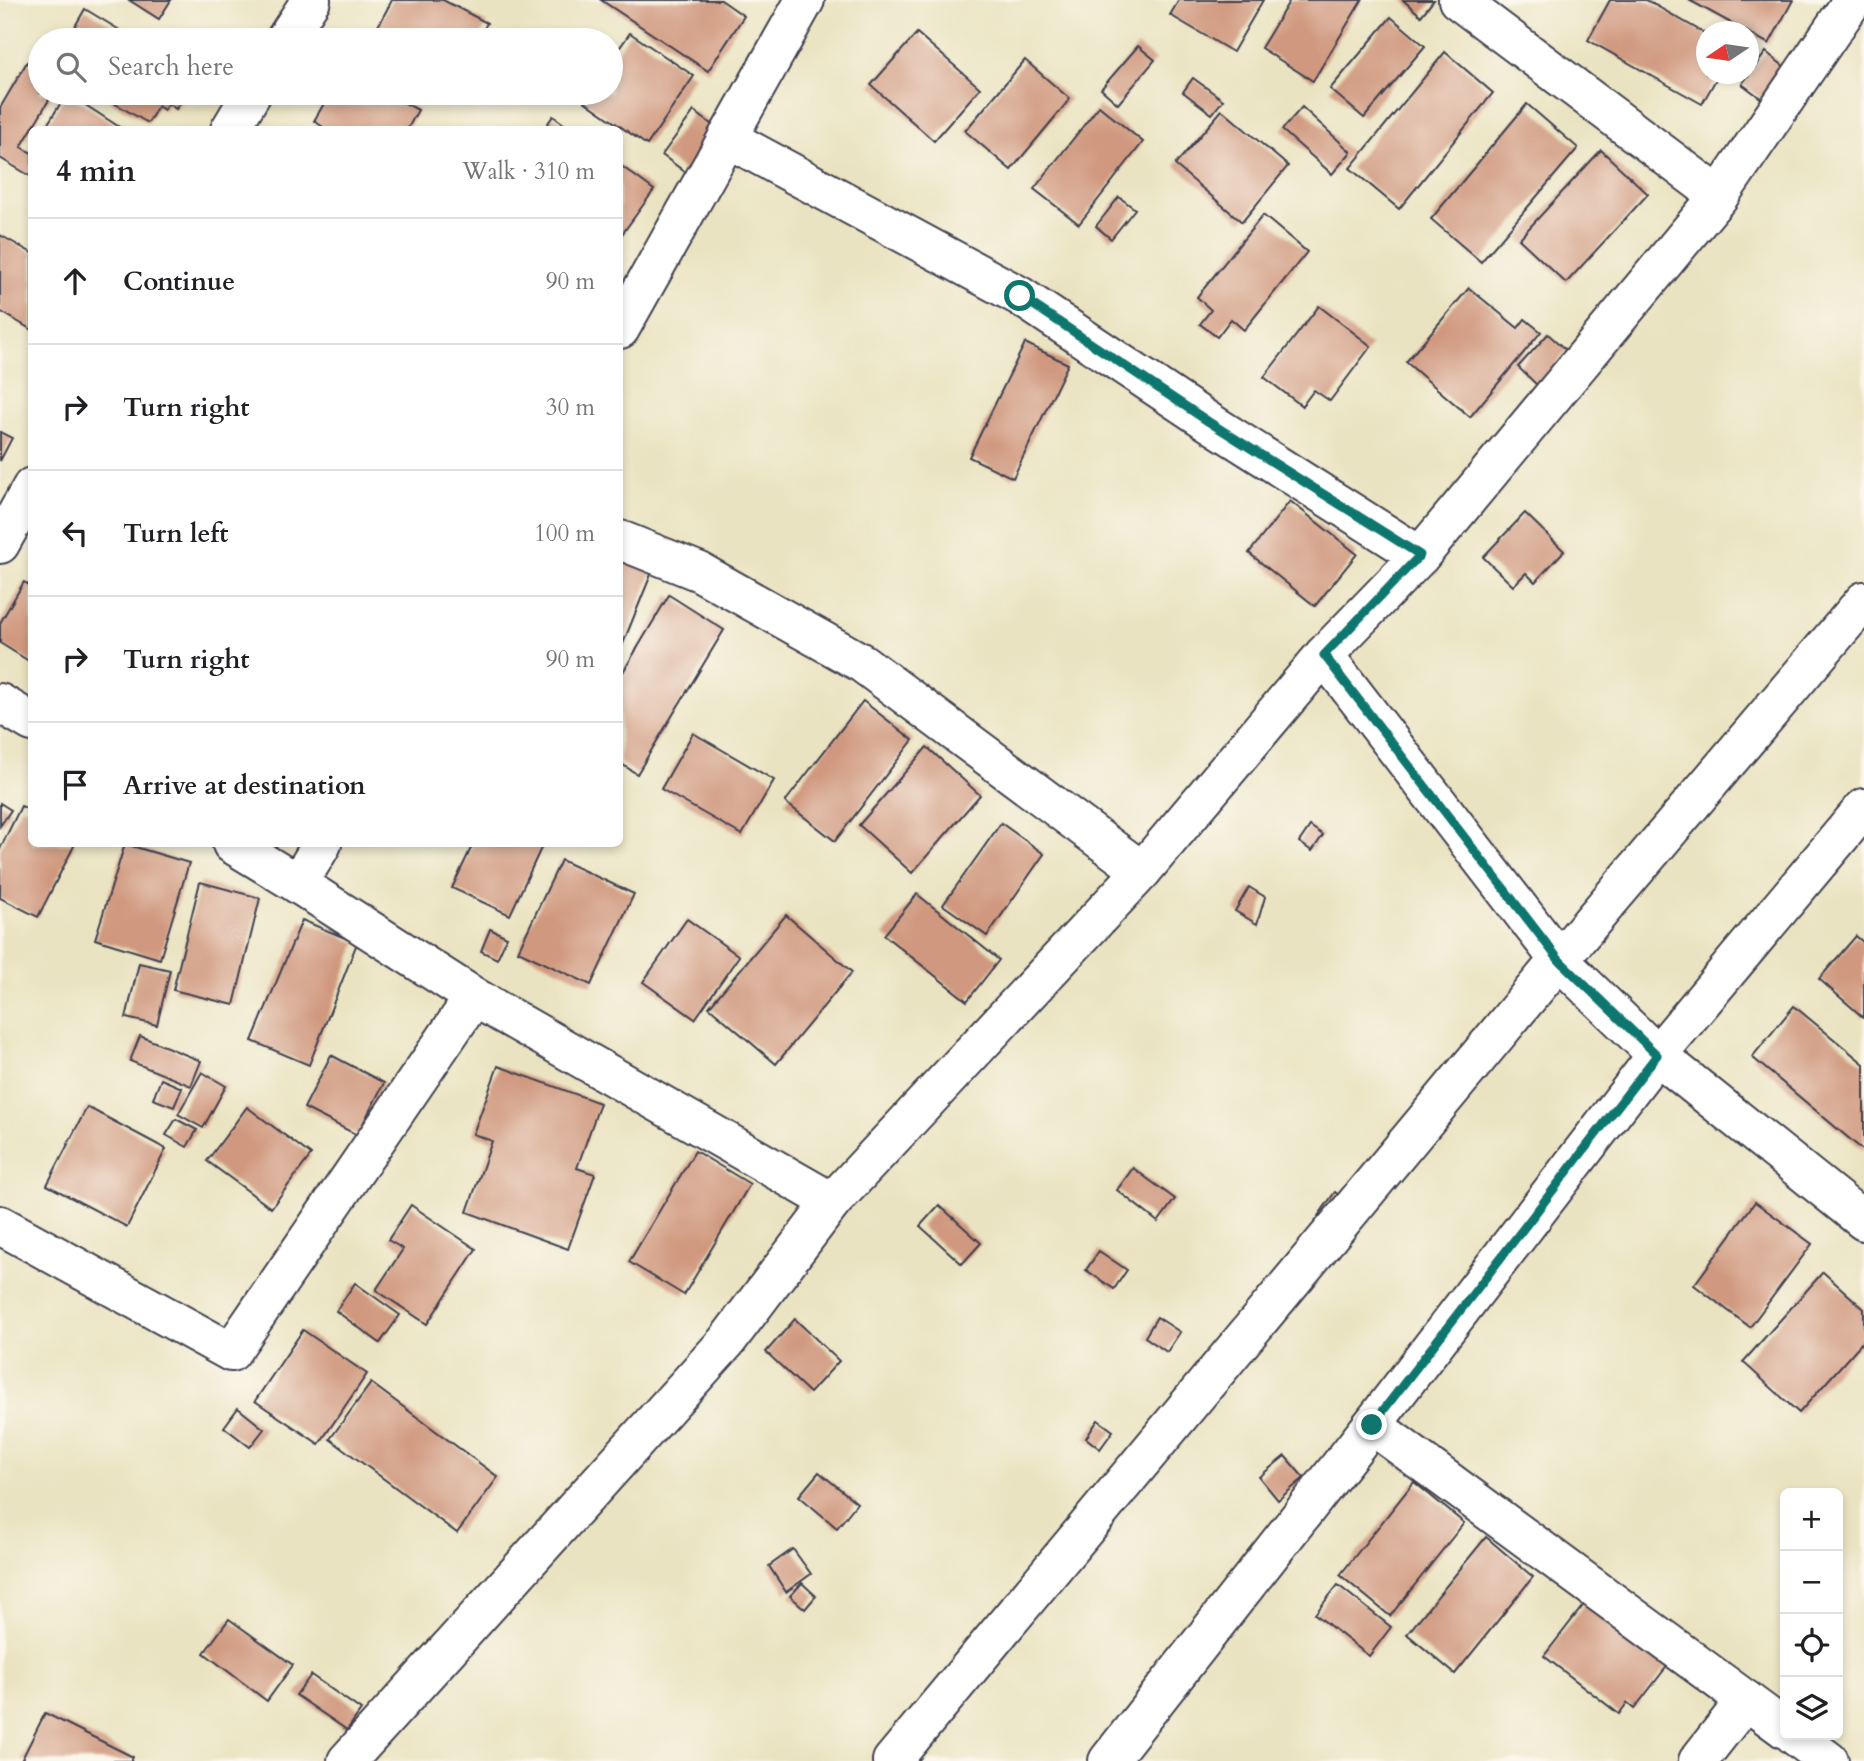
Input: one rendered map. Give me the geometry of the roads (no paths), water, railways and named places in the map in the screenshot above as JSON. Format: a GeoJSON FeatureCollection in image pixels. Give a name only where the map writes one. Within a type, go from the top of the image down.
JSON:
{"type":"FeatureCollection","features":[{"type":"Feature","properties":{"kind":"street"},"geometry":{"type":"LineString","coordinates":[[293,28],[311,0]]}},
{"type":"Feature","properties":{"kind":"street"},"geometry":{"type":"LineString","coordinates":[[623,324],[805,0]]}},
{"type":"Feature","properties":{"kind":"street"},"geometry":{"type":"LineString","coordinates":[[1458,0],[1719,196]]}},
{"type":"Feature","properties":{"kind":"street"},"geometry":{"type":"LineString","coordinates":[[347,1761],[726,1342],[832,1202],[1142,871],[1324,655],[1420,555],[1719,196],[1853,0]]}},
{"type":"Feature","properties":{"kind":"street"},"geometry":{"type":"LineString","coordinates":[[232,126],[245,105]]}},
{"type":"Feature","properties":{"kind":"street"},"geometry":{"type":"LineString","coordinates":[[726,138],[1020,296],[1209,422],[1420,555]]}},
{"type":"Feature","properties":{"kind":"street"},"geometry":{"type":"LineString","coordinates":[[0,544],[28,494]]}},
{"type":"Feature","properties":{"kind":"street"},"geometry":{"type":"LineString","coordinates":[[623,541],[700,572],[862,663],[1142,871]]}},
{"type":"Feature","properties":{"kind":"street"},"geometry":{"type":"LineString","coordinates":[[892,1761],[1559,960],[1864,601]]}},
{"type":"Feature","properties":{"kind":"street"},"geometry":{"type":"LineString","coordinates":[[1324,655],[1559,960],[1657,1055],[1864,1221]]}},
{"type":"Feature","properties":{"kind":"street"},"geometry":{"type":"LineString","coordinates":[[0,703],[28,720]]}},
{"type":"Feature","properties":{"kind":"street"},"geometry":{"type":"LineString","coordinates":[[1108,1761],[1372,1425],[1657,1055],[1864,808]]}},
{"type":"Feature","properties":{"kind":"street"},"geometry":{"type":"LineString","coordinates":[[237,847],[474,997],[832,1202]]}},
{"type":"Feature","properties":{"kind":"street"},"geometry":{"type":"LineString","coordinates":[[298,884],[320,847]]}},
{"type":"Feature","properties":{"kind":"street"},"geometry":{"type":"LineString","coordinates":[[0,1225],[231,1352],[474,997]]}},
{"type":"Feature","properties":{"kind":"street"},"geometry":{"type":"LineString","coordinates":[[1372,1425],[1780,1725]]}},
{"type":"Feature","properties":{"kind":"street"},"geometry":{"type":"LineString","coordinates":[[1698,1761],[1746,1700]]}},
{"type":"Feature","properties":{"kind":"street"},"geometry":{"type":"LineString","coordinates":[[1801,1740],[1829,1761]]}}]}
